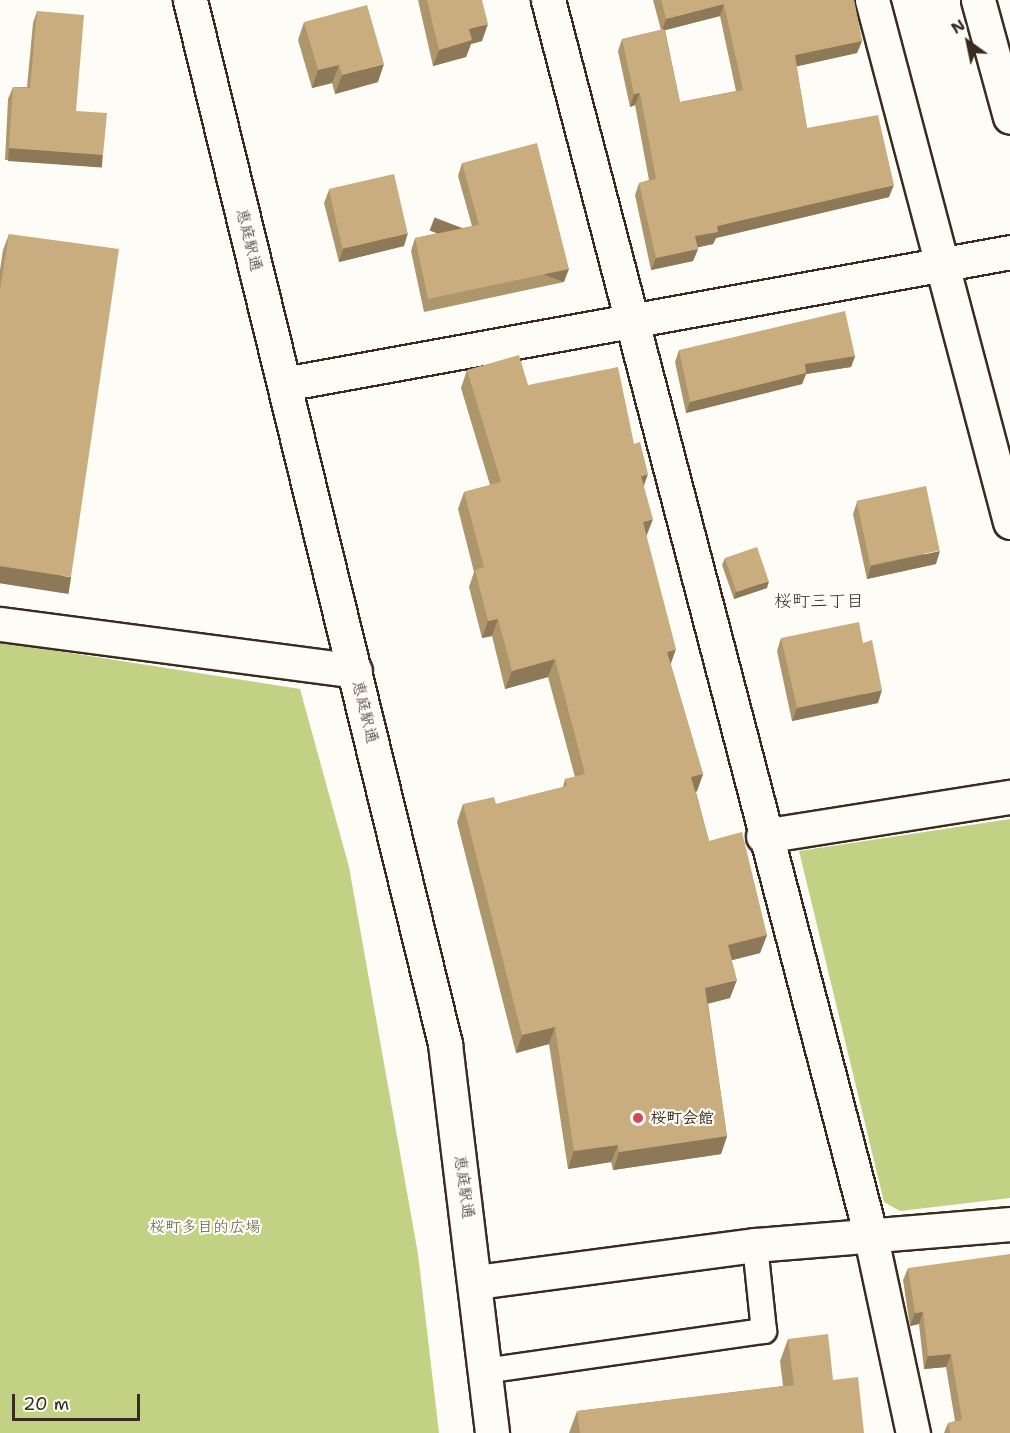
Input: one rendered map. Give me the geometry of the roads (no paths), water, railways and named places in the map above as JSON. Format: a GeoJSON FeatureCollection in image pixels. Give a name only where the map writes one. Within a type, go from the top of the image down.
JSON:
{"type":"FeatureCollection","features":[{"type":"Feature","properties":{"kind":"street","name":"恵庭駅通"},"geometry":{"type":"LineString","coordinates":[[189,0],[445,1044],[477,1282],[492,1433]]}},
{"type":"Feature","properties":{"kind":"street"},"geometry":{"type":"LineString","coordinates":[[548,0],[764,836],[870,1233],[913,1433]]}},
{"type":"Feature","properties":{"kind":"street"},"geometry":{"type":"LineString","coordinates":[[872,0],[1010,522]]}},
{"type":"Feature","properties":{"kind":"street"},"geometry":{"type":"LineString","coordinates":[[978,0],[1010,117]]}},
{"type":"Feature","properties":{"kind":"street"},"geometry":{"type":"LineString","coordinates":[[284,384],[942,267],[1010,252]]}},
{"type":"Feature","properties":{"kind":"street"},"geometry":{"type":"LineString","coordinates":[[0,624],[355,671]]}},
{"type":"Feature","properties":{"kind":"street"},"geometry":{"type":"LineString","coordinates":[[764,836],[1010,797]]}},
{"type":"Feature","properties":{"kind":"street"},"geometry":{"type":"LineString","coordinates":[[477,1282],[755,1245],[870,1233],[1010,1224]]}},
{"type":"Feature","properties":{"kind":"lane"},"geometry":{"type":"LineString","coordinates":[[485,1371],[764,1331],[755,1245]]}},
{"type":"Feature","properties":{"kind":"place","name":"桜町会館"},"geometry":{"type":"Point","coordinates":[638,1118]}},
{"type":"Feature","properties":{"kind":"district","name":"桜町三丁目"},"geometry":{"type":"Point","coordinates":[819,601]}},
{"type":"Feature","properties":{"kind":"park label","name":"桜町多目的広場"},"geometry":{"type":"Point","coordinates":[205,1227]}}]}
